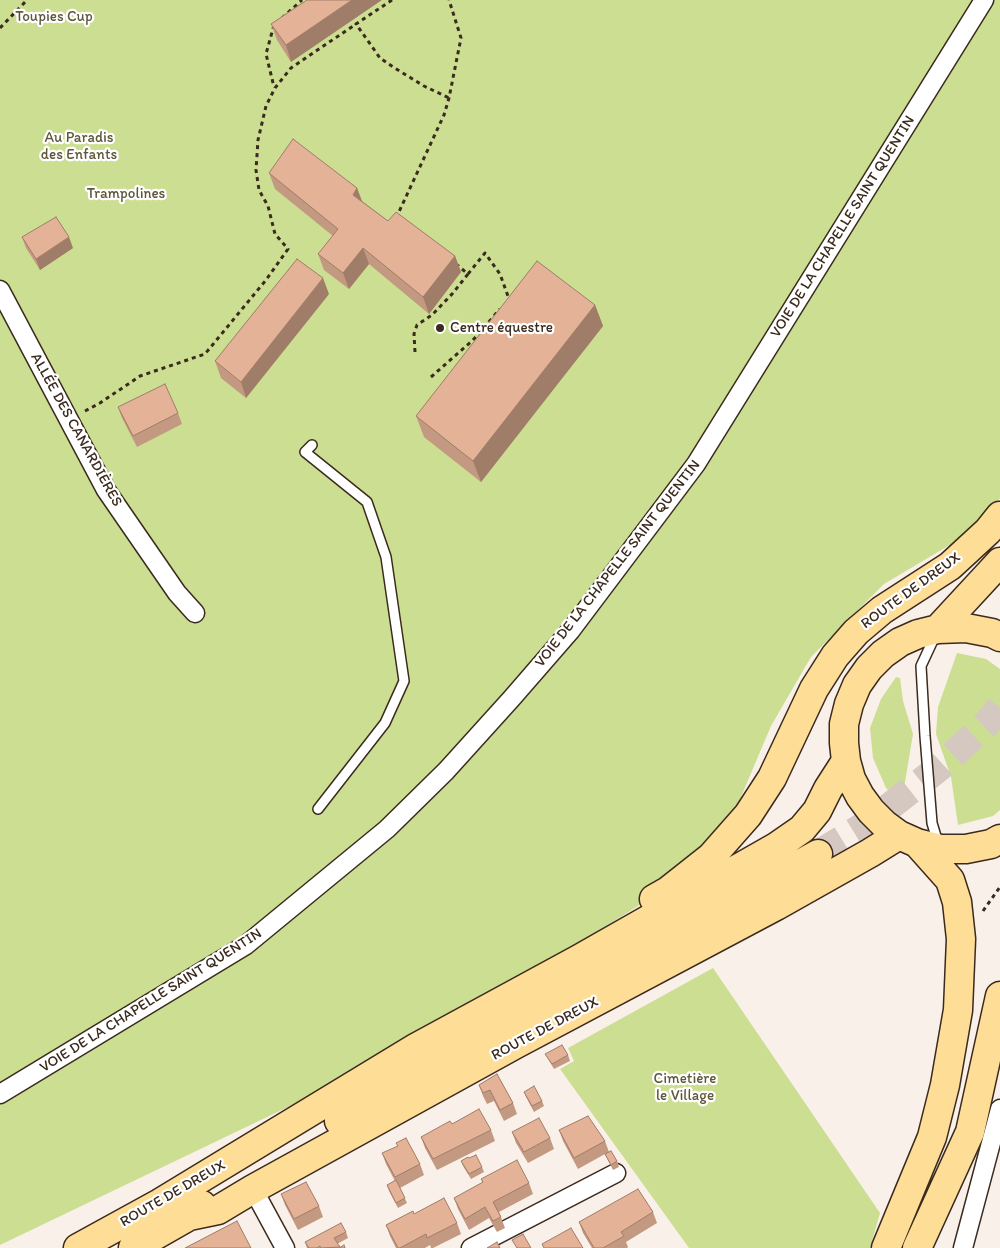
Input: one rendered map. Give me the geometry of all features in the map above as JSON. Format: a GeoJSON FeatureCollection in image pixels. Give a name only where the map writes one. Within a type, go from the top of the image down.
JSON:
{"type":"FeatureCollection","features":[{"type":"Feature","properties":{"kind":"main road","name":"ROUTE DE DREUX"},"geometry":{"type":"LineString","coordinates":[[579,959],[594,936],[668,891],[711,857],[748,815],[772,778],[814,689],[835,656],[856,632],[882,610],[950,566],[988,531],[1000,516]]}},
{"type":"Feature","properties":{"kind":"main road"},"geometry":{"type":"LineString","coordinates":[[938,628],[1000,562]]}},
{"type":"Feature","properties":{"kind":"main road"},"geometry":{"type":"LineString","coordinates":[[1000,637],[966,628],[938,628],[900,642],[883,654],[869,668],[857,685],[849,704],[844,724],[846,761],[852,779],[865,804],[884,824],[919,842],[966,849],[990,844],[1000,839]]}},
{"type":"Feature","properties":{"kind":"main road","name":"ROUTE DE DREUX"},"geometry":{"type":"LineString","coordinates":[[78,1248],[160,1203],[417,1047],[579,959],[776,848],[802,829],[818,811],[828,789],[846,761]]}},
{"type":"Feature","properties":{"kind":"main road","name":"ROUTE DE DREUX"},"geometry":{"type":"LineString","coordinates":[[189,1216],[218,1210],[516,1044],[776,906],[870,853],[919,842]]}},
{"type":"Feature","properties":{"kind":"main road"},"geometry":{"type":"LineString","coordinates":[[886,1248],[932,1137],[945,1086],[958,1010],[961,938],[957,902],[950,880],[919,842]]}},
{"type":"Feature","properties":{"kind":"main road","name":"ROUTE DE DREUX"},"geometry":{"type":"LineString","coordinates":[[133,1248],[189,1216],[214,1196],[386,1093],[818,854]]}},
{"type":"Feature","properties":{"kind":"main road"},"geometry":{"type":"LineString","coordinates":[[917,1248],[970,1132],[1000,996]]}},
{"type":"Feature","properties":{"kind":"street","name":"VOIE DE LA CHAPELLE SAINT QUENTIN"},"geometry":{"type":"LineString","coordinates":[[0,1094],[246,945],[387,829],[446,770],[505,706],[571,630],[696,464],[984,0]]}},
{"type":"Feature","properties":{"kind":"street","name":"ALLÉE DES CANARDIÈRES"},"geometry":{"type":"LineString","coordinates":[[0,290],[106,490],[177,594],[195,613]]}},
{"type":"Feature","properties":{"kind":"street"},"geometry":{"type":"LineString","coordinates":[[963,1248],[1000,1110]]}},
{"type":"Feature","properties":{"kind":"street"},"geometry":{"type":"LineString","coordinates":[[471,1248],[616,1173]]}},
{"type":"Feature","properties":{"kind":"street"},"geometry":{"type":"LineString","coordinates":[[253,1189],[285,1248]]}},
{"type":"Feature","properties":{"kind":"lane"},"geometry":{"type":"LineString","coordinates":[[312,445],[305,452],[367,502],[386,557],[404,681],[385,723],[318,810]]}},
{"type":"Feature","properties":{"kind":"lane"},"geometry":{"type":"LineString","coordinates":[[919,842],[932,823],[921,666],[938,628]]}},
{"type":"Feature","properties":{"kind":"path"},"geometry":{"type":"LineString","coordinates":[[0,28],[27,0]]}},
{"type":"Feature","properties":{"kind":"path"},"geometry":{"type":"LineString","coordinates":[[275,88],[266,54],[275,24],[302,0]]}},
{"type":"Feature","properties":{"kind":"path"},"geometry":{"type":"LineString","coordinates":[[70,421],[140,376],[205,354],[266,280],[288,249],[275,234],[268,206],[258,190],[256,170],[258,140],[266,106],[275,88],[291,68],[392,0]]}},
{"type":"Feature","properties":{"kind":"path"},"geometry":{"type":"LineString","coordinates":[[404,222],[397,216],[444,115],[449,98],[461,38],[449,0]]}},
{"type":"Feature","properties":{"kind":"path"},"geometry":{"type":"LineString","coordinates":[[356,24],[380,58],[393,68],[449,98]]}},
{"type":"Feature","properties":{"kind":"path"},"geometry":{"type":"LineString","coordinates":[[415,352],[414,334],[417,325],[432,315],[453,293],[485,253],[500,274],[509,298],[473,340],[431,377]]}},
{"type":"Feature","properties":{"kind":"path"},"geometry":{"type":"LineString","coordinates":[[454,262],[468,274]]}},
{"type":"Feature","properties":{"kind":"path"},"geometry":{"type":"LineString","coordinates":[[976,913],[983,911],[1000,887]]}},
{"type":"Feature","properties":{"kind":"green space"},"geometry":{"type":"Polygon","coordinates":[[[0,0],[1000,0],[1000,498],[980,527],[884,584],[811,657],[771,726],[735,811],[691,873],[409,1049],[0,1245],[0,0]]]}},
{"type":"Feature","properties":{"kind":"green space"},"geometry":{"type":"Polygon","coordinates":[[[957,653],[986,659],[1000,669],[1000,810],[993,816],[958,825],[951,777],[936,734],[938,707],[957,653]]]}},
{"type":"Feature","properties":{"kind":"green space"},"geometry":{"type":"Polygon","coordinates":[[[896,677],[900,678],[903,701],[913,734],[905,782],[904,805],[886,788],[873,758],[870,728],[881,699],[896,677]]]}},
{"type":"Feature","properties":{"kind":"green space","name":"Cimetière le Village"},"geometry":{"type":"Polygon","coordinates":[[[713,968],[880,1213],[870,1248],[689,1248],[560,1069],[574,1061],[568,1048],[713,968]]]}},
{"type":"Feature","properties":{"kind":"building"},"geometry":{"type":"Polygon","coordinates":[[[307,0],[352,0],[286,45],[271,24],[307,0]]]}},
{"type":"Feature","properties":{"kind":"building"},"geometry":{"type":"Polygon","coordinates":[[[293,139],[357,188],[353,195],[388,221],[396,212],[455,256],[423,297],[363,248],[343,273],[318,254],[338,229],[269,173],[293,139]]]}},
{"type":"Feature","properties":{"kind":"building"},"geometry":{"type":"Polygon","coordinates":[[[56,217],[69,237],[36,259],[22,237],[56,217]]]}},
{"type":"Feature","properties":{"kind":"building"},"geometry":{"type":"Polygon","coordinates":[[[297,259],[323,278],[241,382],[215,361],[297,259]]]}},
{"type":"Feature","properties":{"kind":"building"},"geometry":{"type":"Polygon","coordinates":[[[537,261],[595,305],[473,461],[416,416],[537,261]]]}},
{"type":"Feature","properties":{"kind":"building"},"geometry":{"type":"Polygon","coordinates":[[[165,384],[178,413],[133,436],[118,407],[165,384]]]}},
{"type":"Feature","properties":{"kind":"building"},"geometry":{"type":"Polygon","coordinates":[[[562,1045],[568,1055],[552,1064],[545,1054],[562,1045]]]}},
{"type":"Feature","properties":{"kind":"building"},"geometry":{"type":"Polygon","coordinates":[[[497,1074],[513,1103],[500,1110],[490,1090],[483,1093],[479,1085],[497,1074]]]}},
{"type":"Feature","properties":{"kind":"building"},"geometry":{"type":"Polygon","coordinates":[[[534,1086],[542,1101],[532,1106],[524,1092],[534,1086]]]}},
{"type":"Feature","properties":{"kind":"building"},"geometry":{"type":"Polygon","coordinates":[[[479,1109],[491,1130],[433,1159],[421,1137],[450,1121],[452,1124],[479,1109]]]}},
{"type":"Feature","properties":{"kind":"building"},"geometry":{"type":"Polygon","coordinates":[[[588,1116],[605,1141],[574,1158],[559,1130],[588,1116]]]}},
{"type":"Feature","properties":{"kind":"building"},"geometry":{"type":"Polygon","coordinates":[[[539,1118],[550,1138],[524,1152],[512,1132],[539,1118]]]}},
{"type":"Feature","properties":{"kind":"building"},"geometry":{"type":"Polygon","coordinates":[[[406,1138],[420,1164],[395,1177],[382,1153],[398,1146],[396,1143],[406,1138]]]}},
{"type":"Feature","properties":{"kind":"building"},"geometry":{"type":"Polygon","coordinates":[[[611,1151],[617,1161],[611,1165],[605,1154],[611,1151]]]}},
{"type":"Feature","properties":{"kind":"building"},"geometry":{"type":"Polygon","coordinates":[[[476,1155],[482,1167],[469,1174],[461,1161],[476,1155]]]}},
{"type":"Feature","properties":{"kind":"building"},"geometry":{"type":"Polygon","coordinates":[[[517,1160],[529,1183],[493,1202],[501,1217],[493,1221],[485,1207],[465,1219],[454,1198],[483,1182],[481,1179],[517,1160]]]}},
{"type":"Feature","properties":{"kind":"building"},"geometry":{"type":"Polygon","coordinates":[[[396,1180],[405,1198],[396,1203],[387,1185],[396,1180]]]}},
{"type":"Feature","properties":{"kind":"building"},"geometry":{"type":"Polygon","coordinates":[[[306,1182],[319,1206],[294,1219],[281,1194],[306,1182]]]}},
{"type":"Feature","properties":{"kind":"building"},"geometry":{"type":"Polygon","coordinates":[[[638,1189],[653,1212],[621,1232],[624,1236],[603,1248],[594,1248],[579,1222],[638,1189]]]}},
{"type":"Feature","properties":{"kind":"building"},"geometry":{"type":"Polygon","coordinates":[[[444,1198],[457,1223],[427,1238],[426,1234],[398,1248],[386,1225],[413,1211],[414,1214],[444,1198]]]}},
{"type":"Feature","properties":{"kind":"building"},"geometry":{"type":"Polygon","coordinates":[[[237,1221],[251,1248],[185,1248],[237,1221]]]}},
{"type":"Feature","properties":{"kind":"building"},"geometry":{"type":"Polygon","coordinates":[[[341,1223],[346,1232],[334,1238],[340,1247],[321,1248],[320,1246],[309,1248],[305,1242],[341,1223]]]}},
{"type":"Feature","properties":{"kind":"building"},"geometry":{"type":"Polygon","coordinates":[[[571,1228],[583,1248],[544,1248],[542,1244],[571,1228]]]}},
{"type":"Feature","properties":{"kind":"building"},"geometry":{"type":"Polygon","coordinates":[[[523,1234],[531,1248],[517,1248],[512,1240],[523,1234]]]}},
{"type":"Feature","properties":{"kind":"building"},"geometry":{"type":"Polygon","coordinates":[[[497,1242],[500,1248],[487,1248],[497,1242]]]}},
{"type":"Feature","properties":{"kind":"tunnel"},"geometry":{"type":"LineString","coordinates":[[818,854],[870,822],[940,767],[988,722],[1000,708]]}},
{"type":"Feature","properties":{"kind":"place","name":"Centre équestre"},"geometry":{"type":"Point","coordinates":[440,328]}},
{"type":"Feature","properties":{"kind":"park label","name":"Toupies Cup"},"geometry":{"type":"Point","coordinates":[54,17]}},
{"type":"Feature","properties":{"kind":"park label","name":"Au Paradis des Enfants"},"geometry":{"type":"Point","coordinates":[79,146]}},
{"type":"Feature","properties":{"kind":"park label","name":"Trampolines"},"geometry":{"type":"Point","coordinates":[126,194]}}]}
